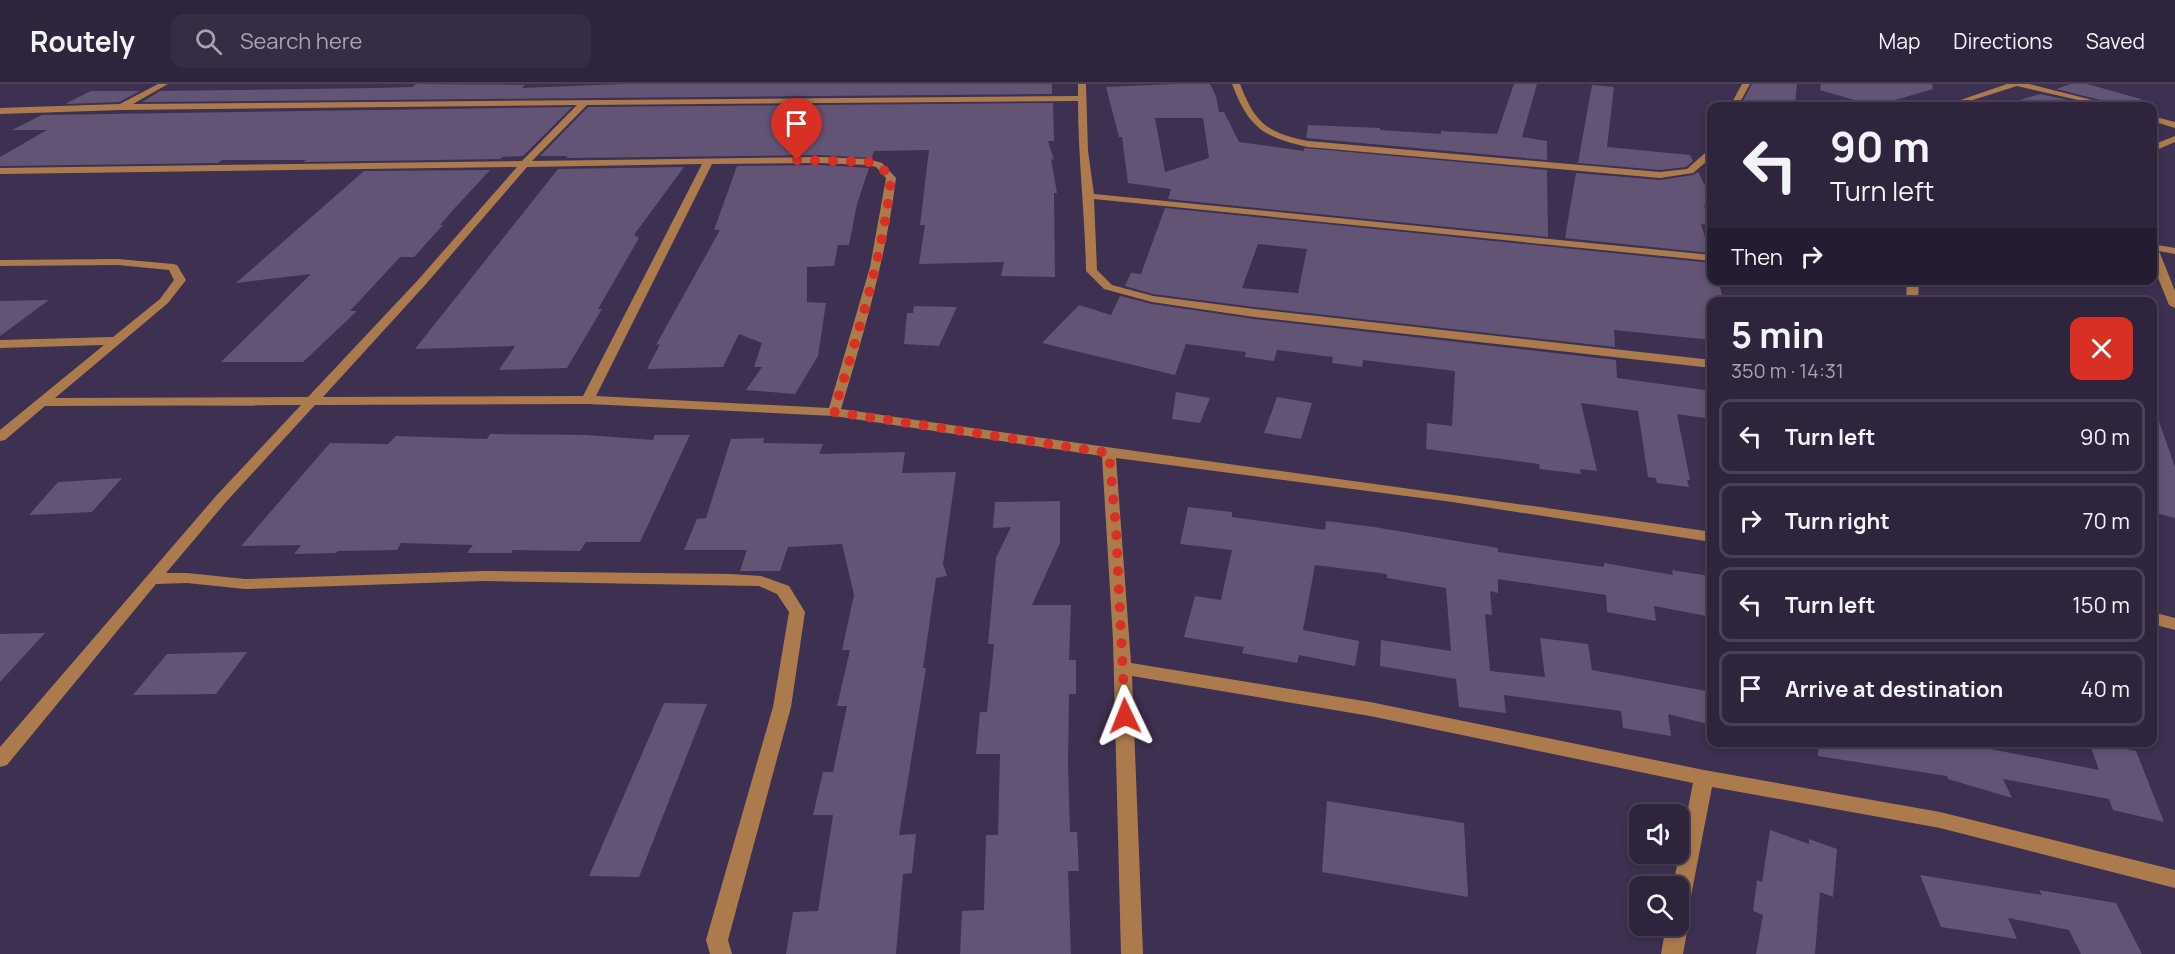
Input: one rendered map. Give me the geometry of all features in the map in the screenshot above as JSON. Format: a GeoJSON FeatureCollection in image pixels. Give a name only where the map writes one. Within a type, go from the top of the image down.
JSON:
{"type":"FeatureCollection","features":[{"type":"Feature","properties":{"kind":"street"},"geometry":{"type":"LineString","coordinates":[[121,107],[164,84]]}},
{"type":"Feature","properties":{"kind":"street"},"geometry":{"type":"LineString","coordinates":[[1082,84],[1083,151],[1089,196],[1092,272],[1108,287],[1152,299],[1707,363]]}},
{"type":"Feature","properties":{"kind":"street"},"geometry":{"type":"LineString","coordinates":[[1236,84],[1244,107],[1262,130],[1279,138],[1308,144],[1660,175],[1689,174],[1707,157]]}},
{"type":"Feature","properties":{"kind":"street"},"geometry":{"type":"LineString","coordinates":[[1736,102],[1746,84]]}},
{"type":"Feature","properties":{"kind":"street"},"geometry":{"type":"LineString","coordinates":[[1960,102],[2017,84],[2095,102]]}},
{"type":"Feature","properties":{"kind":"street"},"geometry":{"type":"LineString","coordinates":[[0,111],[121,107],[1081,98]]}},
{"type":"Feature","properties":{"kind":"street"},"geometry":{"type":"LineString","coordinates":[[0,760],[221,499],[422,282],[525,163],[584,103]]}},
{"type":"Feature","properties":{"kind":"street"},"geometry":{"type":"LineString","coordinates":[[2157,120],[2175,125]]}},
{"type":"Feature","properties":{"kind":"street"},"geometry":{"type":"LineString","coordinates":[[2157,147],[2175,139]]}},
{"type":"Feature","properties":{"kind":"street"},"geometry":{"type":"LineString","coordinates":[[588,400],[708,162]]}},
{"type":"Feature","properties":{"kind":"street"},"geometry":{"type":"LineString","coordinates":[[0,171],[525,163],[868,162],[879,165],[891,178],[888,208],[870,292],[834,412]]}},
{"type":"Feature","properties":{"kind":"street"},"geometry":{"type":"LineString","coordinates":[[1089,196],[1707,258]]}},
{"type":"Feature","properties":{"kind":"street"},"geometry":{"type":"LineString","coordinates":[[2157,248],[2175,251]]}},
{"type":"Feature","properties":{"kind":"street"},"geometry":{"type":"LineString","coordinates":[[2157,260],[2175,305]]}},
{"type":"Feature","properties":{"kind":"street"},"geometry":{"type":"LineString","coordinates":[[0,263],[118,262],[173,267],[180,280],[164,302],[0,437]]}},
{"type":"Feature","properties":{"kind":"street"},"geometry":{"type":"LineString","coordinates":[[0,344],[115,341]]}},
{"type":"Feature","properties":{"kind":"street"},"geometry":{"type":"LineString","coordinates":[[45,402],[588,400],[834,412],[1109,453],[1452,498],[1707,536]]}},
{"type":"Feature","properties":{"kind":"street"},"geometry":{"type":"LineString","coordinates":[[1109,453],[1116,529],[1123,668],[1132,954]]}},
{"type":"Feature","properties":{"kind":"street"},"geometry":{"type":"LineString","coordinates":[[152,579],[187,578],[245,584],[484,576],[731,579],[761,581],[783,590],[797,612],[786,684],[779,718],[717,940],[721,954]]}},
{"type":"Feature","properties":{"kind":"street"},"geometry":{"type":"LineString","coordinates":[[2157,619],[2175,624]]}},
{"type":"Feature","properties":{"kind":"street"},"geometry":{"type":"LineString","coordinates":[[1123,668],[1370,709],[1704,778],[1940,820],[2175,879]]}},
{"type":"Feature","properties":{"kind":"street"},"geometry":{"type":"LineString","coordinates":[[1686,876],[1704,778]]}},
{"type":"Feature","properties":{"kind":"street"},"geometry":{"type":"LineString","coordinates":[[1672,954],[1675,936]]}},
{"type":"Feature","properties":{"kind":"building"},"geometry":{"type":"Polygon","coordinates":[[[416,84],[525,85],[522,88],[622,84],[1052,84],[1052,94],[142,102],[160,91],[376,88],[412,87],[416,84]]]}},
{"type":"Feature","properties":{"kind":"building"},"geometry":{"type":"Polygon","coordinates":[[[1210,84],[1216,96],[1219,112],[1224,112],[1239,142],[1304,151],[1304,148],[1547,170],[1548,237],[1168,199],[1171,189],[1128,183],[1122,137],[1119,137],[1106,87],[1210,84]],[[1155,118],[1165,172],[1209,158],[1203,118],[1155,118]]]}},
{"type":"Feature","properties":{"kind":"building"},"geometry":{"type":"Polygon","coordinates":[[[1514,84],[1537,84],[1522,137],[1547,141],[1547,160],[1306,138],[1308,125],[1380,128],[1380,130],[1441,134],[1441,131],[1497,134],[1514,84]]]}},
{"type":"Feature","properties":{"kind":"building"},"geometry":{"type":"Polygon","coordinates":[[[1752,84],[1797,84],[1795,102],[1743,101],[1752,84]]]}},
{"type":"Feature","properties":{"kind":"building"},"geometry":{"type":"Polygon","coordinates":[[[1821,84],[1932,84],[1933,89],[1889,102],[1861,102],[1820,90],[1821,84]]]}},
{"type":"Feature","properties":{"kind":"building"},"geometry":{"type":"Polygon","coordinates":[[[2071,84],[2087,84],[2141,99],[2141,102],[2109,102],[2056,89],[2071,84]]]}},
{"type":"Feature","properties":{"kind":"building"},"geometry":{"type":"Polygon","coordinates":[[[1592,85],[1614,87],[1607,147],[1690,155],[1693,161],[1686,167],[1660,170],[1578,163],[1592,85]]]}},
{"type":"Feature","properties":{"kind":"building"},"geometry":{"type":"Polygon","coordinates":[[[91,91],[140,91],[119,102],[65,104],[91,91]]]}},
{"type":"Feature","properties":{"kind":"building"},"geometry":{"type":"Polygon","coordinates":[[[2040,94],[2077,102],[2016,102],[2040,94]]]}},
{"type":"Feature","properties":{"kind":"building"},"geometry":{"type":"Polygon","coordinates":[[[1053,103],[1054,141],[1048,141],[1054,160],[1051,159],[1057,193],[1054,193],[1055,277],[1001,276],[1004,262],[919,264],[925,225],[920,225],[929,150],[874,151],[872,158],[820,155],[566,158],[568,156],[540,156],[588,107],[1053,103]]]}},
{"type":"Feature","properties":{"kind":"building"},"geometry":{"type":"Polygon","coordinates":[[[572,107],[523,156],[500,159],[303,162],[306,160],[222,160],[218,163],[0,166],[0,157],[47,130],[12,130],[42,115],[572,107]]]}},
{"type":"Feature","properties":{"kind":"building"},"geometry":{"type":"Polygon","coordinates":[[[820,165],[869,168],[857,204],[849,245],[838,245],[834,266],[807,267],[807,302],[826,303],[818,356],[795,394],[746,390],[762,367],[754,367],[762,343],[739,334],[723,367],[647,369],[660,344],[656,345],[720,230],[714,230],[737,166],[820,165]]]}},
{"type":"Feature","properties":{"kind":"building"},"geometry":{"type":"Polygon","coordinates":[[[684,167],[634,235],[639,238],[598,309],[602,309],[567,368],[499,370],[515,346],[415,349],[558,169],[684,167]]]}},
{"type":"Feature","properties":{"kind":"building"},"geometry":{"type":"Polygon","coordinates":[[[490,170],[414,257],[400,257],[350,311],[357,311],[303,362],[221,362],[311,274],[236,283],[364,171],[490,170]]]}},
{"type":"Feature","properties":{"kind":"building"},"geometry":{"type":"Polygon","coordinates":[[[1698,172],[1707,189],[1707,205],[1704,205],[1707,225],[1701,224],[1707,243],[1707,253],[1565,238],[1576,173],[1660,180],[1693,175],[1698,172]]]}},
{"type":"Feature","properties":{"kind":"building"},"geometry":{"type":"Polygon","coordinates":[[[1165,208],[1707,262],[1707,285],[1719,285],[1723,297],[1707,297],[1707,339],[1614,330],[1615,347],[1153,294],[1125,286],[1131,273],[1141,274],[1165,208]],[[1258,244],[1242,288],[1298,293],[1307,249],[1258,244]]]}},
{"type":"Feature","properties":{"kind":"building"},"geometry":{"type":"Polygon","coordinates":[[[1120,296],[1152,304],[1254,319],[1616,360],[1617,378],[1707,390],[1707,418],[1677,414],[1690,480],[1687,480],[1689,487],[1657,483],[1656,478],[1648,477],[1638,411],[1581,403],[1597,471],[1580,469],[1581,474],[1540,469],[1539,464],[1426,449],[1427,423],[1452,426],[1455,371],[1363,360],[1362,367],[1332,363],[1333,357],[1277,350],[1274,361],[1245,357],[1246,352],[1186,344],[1175,375],[1042,343],[1079,305],[1111,315],[1120,296]]]}},
{"type":"Feature","properties":{"kind":"building"},"geometry":{"type":"Polygon","coordinates":[[[49,300],[0,336],[0,301],[49,300]]]}},
{"type":"Feature","properties":{"kind":"building"},"geometry":{"type":"Polygon","coordinates":[[[914,306],[957,307],[939,346],[904,344],[907,313],[913,313],[914,306]]]}},
{"type":"Feature","properties":{"kind":"building"},"geometry":{"type":"Polygon","coordinates":[[[1176,392],[1210,398],[1200,423],[1172,419],[1176,392]]]}},
{"type":"Feature","properties":{"kind":"building"},"geometry":{"type":"Polygon","coordinates":[[[1277,397],[1312,403],[1301,439],[1264,433],[1277,397]]]}},
{"type":"Feature","properties":{"kind":"building"},"geometry":{"type":"Polygon","coordinates":[[[2157,416],[2175,467],[2175,518],[2157,513],[2157,416]]]}},
{"type":"Feature","properties":{"kind":"building"},"geometry":{"type":"Polygon","coordinates":[[[490,434],[586,435],[653,440],[655,435],[690,435],[640,542],[586,542],[580,551],[513,550],[511,553],[467,553],[473,545],[401,543],[397,550],[294,554],[301,545],[241,546],[330,443],[388,444],[396,436],[487,439],[490,434]]]}},
{"type":"Feature","properties":{"kind":"building"},"geometry":{"type":"Polygon","coordinates":[[[764,438],[763,443],[823,444],[819,454],[905,452],[902,473],[956,472],[943,564],[947,576],[936,578],[923,668],[926,668],[899,835],[916,834],[912,873],[903,874],[896,954],[786,954],[793,912],[818,911],[833,815],[813,815],[823,772],[833,772],[847,706],[837,706],[850,650],[842,650],[854,595],[842,544],[788,547],[780,571],[740,571],[747,550],[684,550],[697,519],[706,518],[731,439],[764,438]]]}},
{"type":"Feature","properties":{"kind":"building"},"geometry":{"type":"Polygon","coordinates":[[[122,478],[92,512],[29,515],[58,482],[122,478]]]}},
{"type":"Feature","properties":{"kind":"building"},"geometry":{"type":"Polygon","coordinates":[[[1060,501],[1060,543],[1032,605],[1071,605],[1069,660],[1076,660],[1076,694],[1069,694],[1070,832],[1077,832],[1079,871],[1068,871],[1071,954],[960,954],[962,911],[984,910],[986,835],[998,835],[1000,754],[976,754],[980,712],[987,712],[994,644],[988,644],[996,558],[1011,527],[993,528],[995,502],[1060,501]]]}},
{"type":"Feature","properties":{"kind":"building"},"geometry":{"type":"Polygon","coordinates":[[[1188,507],[1232,512],[1232,517],[1325,530],[1326,521],[1374,527],[1498,548],[1498,552],[1604,567],[1604,563],[1673,575],[1672,570],[1707,576],[1707,616],[1654,606],[1656,621],[1607,612],[1606,595],[1498,579],[1498,593],[1490,591],[1492,615],[1485,614],[1490,671],[1545,677],[1540,638],[1588,644],[1592,670],[1707,691],[1707,724],[1668,714],[1671,736],[1623,728],[1621,711],[1504,695],[1506,713],[1459,707],[1456,679],[1380,666],[1381,640],[1451,651],[1446,588],[1387,578],[1387,574],[1315,565],[1303,630],[1359,641],[1355,666],[1299,655],[1297,663],[1242,653],[1244,647],[1184,637],[1195,596],[1221,600],[1232,550],[1180,544],[1188,507]]]}},
{"type":"Feature","properties":{"kind":"building"},"geometry":{"type":"Polygon","coordinates":[[[45,633],[0,682],[0,634],[45,633]]]}},
{"type":"Feature","properties":{"kind":"building"},"geometry":{"type":"Polygon","coordinates":[[[247,652],[216,694],[133,695],[167,654],[247,652]]]}},
{"type":"Feature","properties":{"kind":"building"},"geometry":{"type":"Polygon","coordinates":[[[664,703],[707,704],[639,877],[589,876],[664,703]]]}},
{"type":"Feature","properties":{"kind":"building"},"geometry":{"type":"Polygon","coordinates":[[[1819,747],[1989,747],[2099,770],[2091,747],[2115,747],[2136,751],[2164,822],[2113,810],[2109,799],[2003,779],[2012,798],[1948,779],[1947,776],[1818,756],[1819,747]]]}},
{"type":"Feature","properties":{"kind":"building"},"geometry":{"type":"Polygon","coordinates":[[[1327,801],[1464,823],[1468,897],[1322,872],[1327,801]]]}},
{"type":"Feature","properties":{"kind":"building"},"geometry":{"type":"Polygon","coordinates":[[[1770,830],[1809,844],[1809,839],[1837,849],[1833,897],[1820,892],[1815,954],[1756,954],[1763,915],[1753,911],[1757,880],[1762,882],[1770,830]]]}},
{"type":"Feature","properties":{"kind":"building"},"geometry":{"type":"Polygon","coordinates":[[[1920,875],[2042,895],[2039,890],[2116,903],[2142,954],[2081,954],[2069,930],[2008,918],[2017,939],[1941,927],[1920,875]]]}},
{"type":"Feature","properties":{"kind":"route"},"geometry":{"type":"LineString","coordinates":[[797,160],[868,162],[879,165],[891,178],[888,208],[870,292],[834,412],[1109,453],[1116,529],[1125,716]]}}]}
